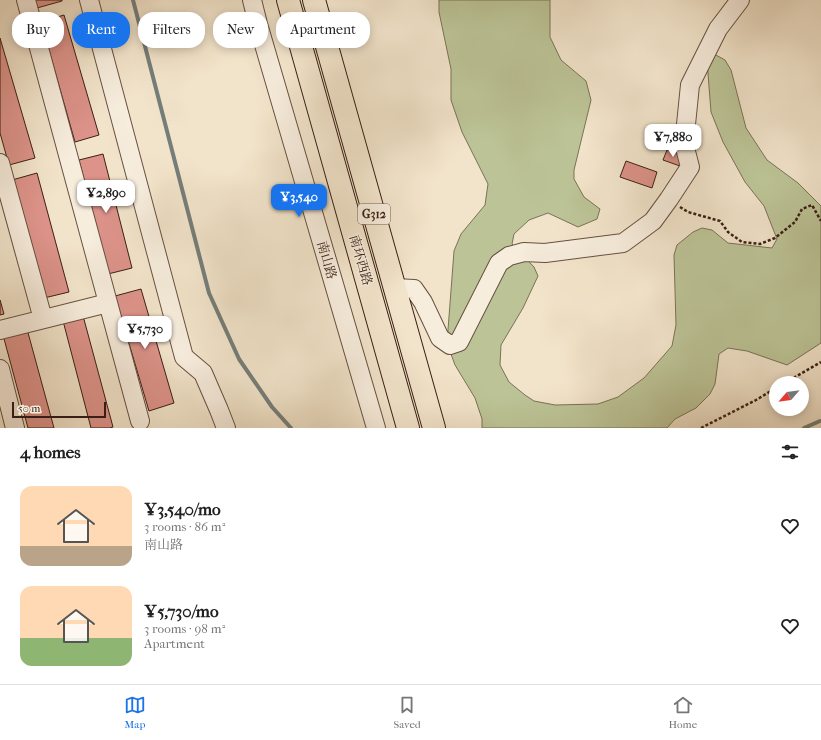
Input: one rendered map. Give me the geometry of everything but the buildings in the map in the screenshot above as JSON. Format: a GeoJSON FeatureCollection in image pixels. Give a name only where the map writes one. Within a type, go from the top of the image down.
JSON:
{"type":"FeatureCollection","features":[{"type":"Feature","properties":{"kind":"highway","name":"南环西路"},"geometry":{"type":"LineString","coordinates":[[288,0],[408,428]]}},
{"type":"Feature","properties":{"kind":"highway","name":"南环西路"},"geometry":{"type":"LineString","coordinates":[[314,0],[434,428]]}},
{"type":"Feature","properties":{"kind":"street"},"geometry":{"type":"LineString","coordinates":[[26,0],[140,421]]}},
{"type":"Feature","properties":{"kind":"street"},"geometry":{"type":"LineString","coordinates":[[89,0],[184,357],[203,373],[226,428]]}},
{"type":"Feature","properties":{"kind":"street","name":"南山路"},"geometry":{"type":"LineString","coordinates":[[252,0],[376,428]]}},
{"type":"Feature","properties":{"kind":"street"},"geometry":{"type":"LineString","coordinates":[[395,288],[414,289],[423,302],[440,338],[450,345],[459,342],[499,263],[509,256],[524,252],[545,253],[623,243],[653,221],[690,167],[684,144],[690,85],[718,29],[740,0]]}},
{"type":"Feature","properties":{"kind":"street"},"geometry":{"type":"LineString","coordinates":[[0,163],[43,319]]}},
{"type":"Feature","properties":{"kind":"street"},"geometry":{"type":"LineString","coordinates":[[0,330],[108,303]]}},
{"type":"Feature","properties":{"kind":"street"},"geometry":{"type":"LineString","coordinates":[[0,369],[15,428]]}},
{"type":"Feature","properties":{"kind":"path"},"geometry":{"type":"LineString","coordinates":[[669,199],[688,212],[720,221],[728,232],[742,242],[760,244],[775,238],[795,222],[802,209],[812,205],[821,221]]}},
{"type":"Feature","properties":{"kind":"path"},"geometry":{"type":"LineString","coordinates":[[797,376],[821,362]]}},
{"type":"Feature","properties":{"kind":"path"},"geometry":{"type":"LineString","coordinates":[[701,428],[769,392]]}},
{"type":"Feature","properties":{"kind":"green space"},"geometry":{"type":"Polygon","coordinates":[[[439,0],[550,0],[550,37],[561,60],[586,81],[591,100],[574,170],[574,179],[584,197],[600,209],[597,219],[578,227],[548,213],[529,220],[514,234],[512,244],[534,267],[538,276],[523,308],[501,345],[500,365],[509,382],[534,401],[555,405],[598,404],[618,397],[644,378],[672,346],[676,325],[674,255],[677,245],[693,232],[702,228],[712,230],[728,243],[772,248],[777,239],[764,206],[745,182],[723,142],[711,112],[707,61],[714,54],[725,60],[731,70],[746,128],[767,160],[798,183],[821,206],[821,343],[787,365],[747,351],[728,348],[719,354],[715,384],[710,394],[696,408],[675,419],[667,428],[482,428],[482,419],[475,398],[455,365],[447,343],[454,251],[461,234],[485,205],[488,184],[462,132],[451,100],[451,69],[439,12],[439,0]]]}},
{"type":"Feature","properties":{"kind":"waterway"},"geometry":{"type":"LineString","coordinates":[[133,0],[209,293],[239,359],[272,407],[291,428]]}},
{"type":"Feature","properties":{"kind":"waterway"},"geometry":{"type":"LineString","coordinates":[[804,428],[820,421]]}}]}
